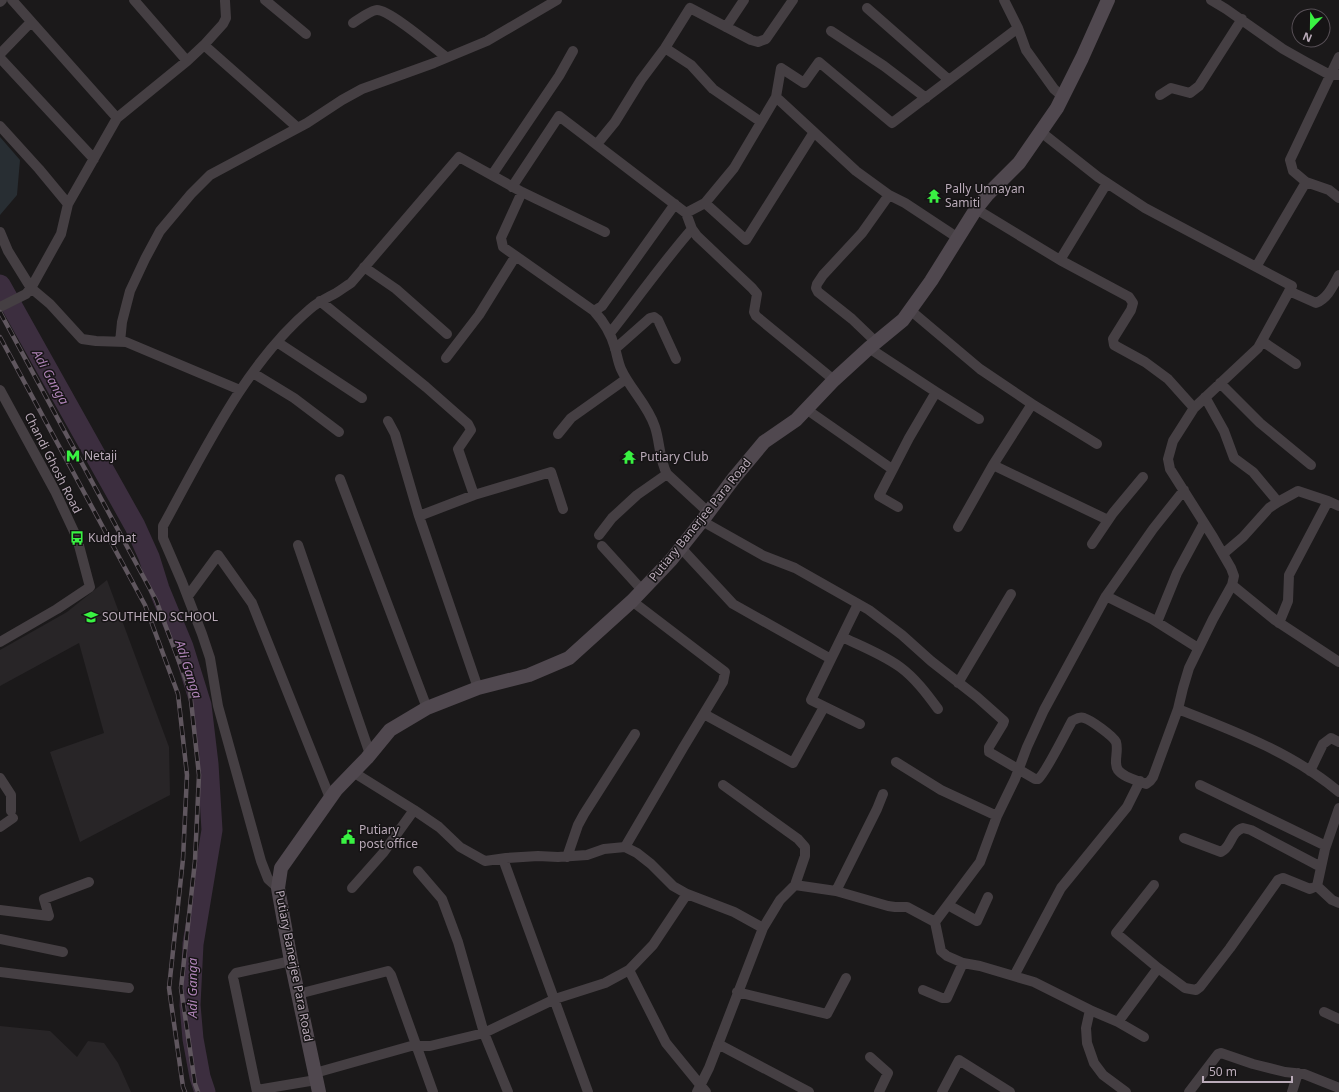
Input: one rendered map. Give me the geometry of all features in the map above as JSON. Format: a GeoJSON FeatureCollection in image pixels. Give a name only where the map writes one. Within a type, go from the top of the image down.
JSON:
{"type":"FeatureCollection","features":[{"type":"Feature","properties":{"kind":"street"},"geometry":{"type":"LineString","coordinates":[[12,0],[117,118]]}},
{"type":"Feature","properties":{"kind":"street"},"geometry":{"type":"LineString","coordinates":[[134,0],[187,61]]}},
{"type":"Feature","properties":{"kind":"street"},"geometry":{"type":"LineString","coordinates":[[0,307],[29,291],[61,234],[68,204],[117,118],[187,61],[204,45],[223,24],[226,18],[225,0]]}},
{"type":"Feature","properties":{"kind":"street"},"geometry":{"type":"LineString","coordinates":[[265,0],[306,34]]}},
{"type":"Feature","properties":{"kind":"street"},"geometry":{"type":"LineString","coordinates":[[123,342],[122,322],[130,291],[145,259],[160,231],[175,212],[210,175],[298,128],[362,89],[402,75],[487,41],[557,0]]}},
{"type":"Feature","properties":{"kind":"street"},"geometry":{"type":"LineString","coordinates":[[726,27],[744,0]]}},
{"type":"Feature","properties":{"kind":"street"},"geometry":{"type":"LineString","coordinates":[[597,144],[615,122],[641,80],[665,48],[690,8],[751,40],[762,42],[766,39],[794,0]]}},
{"type":"Feature","properties":{"kind":"street"},"geometry":{"type":"LineString","coordinates":[[1004,0],[1018,28],[1026,50],[1054,89],[1063,97]]}},
{"type":"Feature","properties":{"kind":"street","name":"Putiary Banerjee Para Road"},"geometry":{"type":"LineString","coordinates":[[316,1082],[291,961],[278,888],[281,868],[330,798],[390,730],[427,708],[478,688],[529,676],[569,658],[632,601],[680,548],[764,442],[796,420],[834,380],[872,345],[903,320],[931,281],[976,209],[988,194],[1019,163],[1057,108],[1108,0]]}},
{"type":"Feature","properties":{"kind":"street"},"geometry":{"type":"LineString","coordinates":[[1211,0],[1242,19],[1283,48],[1334,75]]}},
{"type":"Feature","properties":{"kind":"street"},"geometry":{"type":"LineString","coordinates":[[867,8],[949,80]]}},
{"type":"Feature","properties":{"kind":"street"},"geometry":{"type":"LineString","coordinates":[[353,23],[373,11],[378,10],[406,26],[446,57]]}},
{"type":"Feature","properties":{"kind":"street"},"geometry":{"type":"LineString","coordinates":[[1160,95],[1171,88],[1190,92],[1199,86],[1242,19]]}},
{"type":"Feature","properties":{"kind":"street"},"geometry":{"type":"LineString","coordinates":[[0,54],[31,22]]}},
{"type":"Feature","properties":{"kind":"street"},"geometry":{"type":"LineString","coordinates":[[686,213],[705,203],[734,168],[776,97],[781,68],[804,84],[819,62],[892,123],[1018,28]]}},
{"type":"Feature","properties":{"kind":"street"},"geometry":{"type":"LineString","coordinates":[[832,31],[884,66],[926,98]]}},
{"type":"Feature","properties":{"kind":"street"},"geometry":{"type":"LineString","coordinates":[[204,45],[298,128]]}},
{"type":"Feature","properties":{"kind":"street"},"geometry":{"type":"LineString","coordinates":[[665,48],[691,65],[713,89],[761,122]]}},
{"type":"Feature","properties":{"kind":"street"},"geometry":{"type":"LineString","coordinates":[[492,175],[559,76],[573,51]]}},
{"type":"Feature","properties":{"kind":"street"},"geometry":{"type":"LineString","coordinates":[[1339,57],[1334,75],[1290,160],[1293,171],[1306,182],[1329,190],[1339,198]]}},
{"type":"Feature","properties":{"kind":"street"},"geometry":{"type":"LineString","coordinates":[[0,58],[94,159]]}},
{"type":"Feature","properties":{"kind":"street"},"geometry":{"type":"LineString","coordinates":[[776,97],[856,171],[889,195],[905,203],[958,238]]}},
{"type":"Feature","properties":{"kind":"street"},"geometry":{"type":"LineString","coordinates":[[512,187],[559,116],[686,213],[692,229],[697,236],[757,294],[754,312],[756,316],[834,380]]}},
{"type":"Feature","properties":{"kind":"street"},"geometry":{"type":"LineString","coordinates":[[0,126],[68,204]]}},
{"type":"Feature","properties":{"kind":"street"},"geometry":{"type":"LineString","coordinates":[[705,203],[746,240],[814,132]]}},
{"type":"Feature","properties":{"kind":"street"},"geometry":{"type":"LineString","coordinates":[[522,192],[501,238],[503,247],[515,257],[594,311],[611,332],[620,367],[626,379],[644,403],[652,418],[663,467],[667,474],[705,517],[764,556],[795,568],[869,610],[902,635],[1004,721],[989,747],[989,752],[1018,770],[1034,779],[1038,779],[1072,721],[1078,717],[1084,718],[1099,727],[1115,741],[1118,750],[1117,767],[1119,772],[1146,784],[1153,777],[1178,709],[1189,668],[1213,619],[1232,585],[1234,576],[1223,554],[1170,468],[1168,459],[1173,441],[1194,408],[1258,348],[1292,286],[1146,208],[1107,183],[1041,132]]}},
{"type":"Feature","properties":{"kind":"street"},"geometry":{"type":"LineString","coordinates":[[278,888],[268,879],[261,861],[218,706],[210,658],[188,596],[163,538],[163,526],[240,390],[252,373],[277,342],[310,309],[320,301],[337,293],[351,283],[459,157],[512,187],[605,232]]}},
{"type":"Feature","properties":{"kind":"street"},"geometry":{"type":"LineString","coordinates":[[1256,267],[1306,182]]}},
{"type":"Feature","properties":{"kind":"street"},"geometry":{"type":"LineString","coordinates":[[1060,260],[1107,183]]}},
{"type":"Feature","properties":{"kind":"street"},"geometry":{"type":"LineString","coordinates":[[889,195],[862,233],[823,275],[816,288],[818,292],[852,319],[872,345],[936,392],[979,419]]}},
{"type":"Feature","properties":{"kind":"street"},"geometry":{"type":"LineString","coordinates":[[594,311],[602,306],[675,204]]}},
{"type":"Feature","properties":{"kind":"street"},"geometry":{"type":"LineString","coordinates":[[976,209],[1060,260],[1129,297],[1133,303],[1131,310],[1113,339],[1114,346],[1145,362],[1168,379],[1194,408]]}},
{"type":"Feature","properties":{"kind":"street"},"geometry":{"type":"LineString","coordinates":[[611,332],[671,253],[692,229]]}},
{"type":"Feature","properties":{"kind":"street"},"geometry":{"type":"LineString","coordinates":[[0,232],[8,251],[29,291],[50,304],[82,339],[96,342],[123,342],[240,390]]}},
{"type":"Feature","properties":{"kind":"street"},"geometry":{"type":"LineString","coordinates":[[446,358],[479,315],[515,257]]}},
{"type":"Feature","properties":{"kind":"street"},"geometry":{"type":"LineString","coordinates":[[364,267],[396,289],[447,334]]}},
{"type":"Feature","properties":{"kind":"street"},"geometry":{"type":"LineString","coordinates":[[1289,291],[1316,303],[1322,301],[1339,276]]}},
{"type":"Feature","properties":{"kind":"street"},"geometry":{"type":"LineString","coordinates":[[320,301],[426,387],[468,424],[470,430],[458,449],[474,495]]}},
{"type":"Feature","properties":{"kind":"street"},"geometry":{"type":"LineString","coordinates":[[910,310],[980,369],[1032,404],[1097,444]]}},
{"type":"Feature","properties":{"kind":"street"},"geometry":{"type":"LineString","coordinates":[[616,349],[650,318],[654,317],[658,320],[676,359]]}},
{"type":"Feature","properties":{"kind":"street"},"geometry":{"type":"LineString","coordinates":[[1262,341],[1296,364]]}},
{"type":"Feature","properties":{"kind":"street"},"geometry":{"type":"LineString","coordinates":[[277,342],[362,398]]}},
{"type":"Feature","properties":{"kind":"street"},"geometry":{"type":"LineString","coordinates":[[252,373],[294,398],[339,432]]}},
{"type":"Feature","properties":{"kind":"street"},"geometry":{"type":"LineString","coordinates":[[558,434],[571,418],[626,379]]}},
{"type":"Feature","properties":{"kind":"street"},"geometry":{"type":"LineString","coordinates":[[1220,383],[1260,423],[1311,465]]}},
{"type":"Feature","properties":{"kind":"street","name":"Chandi Ghosh Road"},"geometry":{"type":"LineString","coordinates":[[0,390],[55,491],[77,538],[90,586],[57,609],[0,642]]}},
{"type":"Feature","properties":{"kind":"street"},"geometry":{"type":"LineString","coordinates":[[898,507],[879,496],[892,469],[936,392]]}},
{"type":"Feature","properties":{"kind":"street"},"geometry":{"type":"LineString","coordinates":[[1205,397],[1224,431],[1234,458],[1253,472],[1278,502]]}},
{"type":"Feature","properties":{"kind":"street"},"geometry":{"type":"LineString","coordinates":[[958,527],[1032,404]]}},
{"type":"Feature","properties":{"kind":"street"},"geometry":{"type":"LineString","coordinates":[[806,409],[892,469]]}},
{"type":"Feature","properties":{"kind":"street"},"geometry":{"type":"LineString","coordinates":[[388,421],[395,434],[419,516],[478,688]]}},
{"type":"Feature","properties":{"kind":"street"},"geometry":{"type":"LineString","coordinates":[[994,465],[1108,520]]}},
{"type":"Feature","properties":{"kind":"street"},"geometry":{"type":"LineString","coordinates":[[419,516],[474,495],[551,472],[563,509]]}},
{"type":"Feature","properties":{"kind":"street"},"geometry":{"type":"LineString","coordinates":[[599,535],[612,518],[637,495],[667,474]]}},
{"type":"Feature","properties":{"kind":"street"},"geometry":{"type":"LineString","coordinates":[[1092,544],[1108,520],[1143,477]]}},
{"type":"Feature","properties":{"kind":"street"},"geometry":{"type":"LineString","coordinates":[[340,479],[427,708]]}},
{"type":"Feature","properties":{"kind":"street"},"geometry":{"type":"LineString","coordinates":[[935,922],[980,862],[997,816],[1044,710],[1106,596],[1153,529],[1184,490]]}},
{"type":"Feature","properties":{"kind":"street"},"geometry":{"type":"LineString","coordinates":[[1223,554],[1243,537],[1269,508],[1298,492],[1339,506]]}},
{"type":"Feature","properties":{"kind":"street"},"geometry":{"type":"LineString","coordinates":[[1279,623],[1288,601],[1289,575],[1328,501]]}},
{"type":"Feature","properties":{"kind":"street"},"geometry":{"type":"LineString","coordinates":[[1157,622],[1177,573],[1204,523]]}},
{"type":"Feature","properties":{"kind":"street"},"geometry":{"type":"LineString","coordinates":[[298,545],[370,754]]}},
{"type":"Feature","properties":{"kind":"street"},"geometry":{"type":"LineString","coordinates":[[602,546],[642,590]]}},
{"type":"Feature","properties":{"kind":"street"},"geometry":{"type":"LineString","coordinates":[[680,548],[733,604],[831,659]]}},
{"type":"Feature","properties":{"kind":"street"},"geometry":{"type":"LineString","coordinates":[[188,596],[218,555],[252,603],[330,798]]}},
{"type":"Feature","properties":{"kind":"street"},"geometry":{"type":"LineString","coordinates":[[1232,585],[1279,623],[1338,659]]}},
{"type":"Feature","properties":{"kind":"street"},"geometry":{"type":"LineString","coordinates":[[958,682],[1011,594]]}},
{"type":"Feature","properties":{"kind":"street"},"geometry":{"type":"LineString","coordinates":[[1106,596],[1157,622],[1198,648]]}},
{"type":"Feature","properties":{"kind":"street"},"geometry":{"type":"LineString","coordinates":[[626,848],[723,682],[725,672],[632,601]]}},
{"type":"Feature","properties":{"kind":"street"},"geometry":{"type":"LineString","coordinates":[[858,604],[811,700],[860,724]]}},
{"type":"Feature","properties":{"kind":"street"},"geometry":{"type":"LineString","coordinates":[[842,637],[878,654],[901,668],[919,685],[938,709]]}},
{"type":"Feature","properties":{"kind":"street"},"geometry":{"type":"LineString","coordinates":[[704,714],[793,763],[824,707]]}},
{"type":"Feature","properties":{"kind":"street"},"geometry":{"type":"LineString","coordinates":[[1178,709],[1270,748],[1310,772],[1339,792]]}},
{"type":"Feature","properties":{"kind":"street"},"geometry":{"type":"LineString","coordinates":[[567,857],[578,825],[584,814],[635,734]]}},
{"type":"Feature","properties":{"kind":"street"},"geometry":{"type":"LineString","coordinates":[[1310,772],[1323,744],[1331,738],[1339,742]]}},
{"type":"Feature","properties":{"kind":"street"},"geometry":{"type":"LineString","coordinates":[[896,762],[941,790],[997,816]]}},
{"type":"Feature","properties":{"kind":"street"},"geometry":{"type":"LineString","coordinates":[[353,772],[414,810],[439,827],[460,847],[485,861],[538,856],[587,856],[604,849],[626,848],[637,853],[651,864],[673,886],[687,894],[734,912],[763,928]]}},
{"type":"Feature","properties":{"kind":"street"},"geometry":{"type":"LineString","coordinates":[[0,778],[11,795],[12,814],[0,827]]}},
{"type":"Feature","properties":{"kind":"street"},"geometry":{"type":"LineString","coordinates":[[1014,976],[1061,888],[1127,806],[1140,782]]}},
{"type":"Feature","properties":{"kind":"street"},"geometry":{"type":"LineString","coordinates":[[701,1090],[737,992],[763,928],[780,900],[795,885],[805,856],[805,847],[798,839],[723,785]]}},
{"type":"Feature","properties":{"kind":"street"},"geometry":{"type":"LineString","coordinates":[[1200,785],[1326,846]]}},
{"type":"Feature","properties":{"kind":"street"},"geometry":{"type":"LineString","coordinates":[[836,891],[883,794]]}},
{"type":"Feature","properties":{"kind":"street"},"geometry":{"type":"LineString","coordinates":[[1317,886],[1326,846],[1339,808]]}},
{"type":"Feature","properties":{"kind":"street"},"geometry":{"type":"LineString","coordinates":[[352,888],[383,853],[414,810]]}},
{"type":"Feature","properties":{"kind":"street"},"geometry":{"type":"LineString","coordinates":[[1184,838],[1221,852],[1225,851],[1235,832],[1243,828],[1251,830],[1321,867]]}},
{"type":"Feature","properties":{"kind":"street"},"geometry":{"type":"LineString","coordinates":[[503,859],[588,1092]]}},
{"type":"Feature","properties":{"kind":"street"},"geometry":{"type":"LineString","coordinates":[[418,871],[442,899],[458,942],[484,1033],[508,1092]]}},
{"type":"Feature","properties":{"kind":"street"},"geometry":{"type":"LineString","coordinates":[[1154,885],[1116,933],[1185,988],[1196,990],[1200,987],[1230,948],[1278,880],[1283,878],[1310,889],[1317,886]]}},
{"type":"Feature","properties":{"kind":"street"},"geometry":{"type":"LineString","coordinates":[[0,910],[49,916],[44,899],[90,882]]}},
{"type":"Feature","properties":{"kind":"street"},"geometry":{"type":"LineString","coordinates":[[795,885],[836,891],[888,906],[907,906],[935,922],[941,951],[947,956],[963,963],[980,966],[1034,982],[1090,1010],[1118,1022],[1144,1037]]}},
{"type":"Feature","properties":{"kind":"street"},"geometry":{"type":"LineString","coordinates":[[1317,886],[1332,900],[1339,903]]}},
{"type":"Feature","properties":{"kind":"street"},"geometry":{"type":"LineString","coordinates":[[291,961],[236,974],[233,977],[257,1091],[316,1082],[411,1046],[430,1046],[484,1033],[555,999],[605,983],[629,970],[652,945],[687,894]]}},
{"type":"Feature","properties":{"kind":"street"},"geometry":{"type":"LineString","coordinates":[[948,905],[977,921],[988,897]]}},
{"type":"Feature","properties":{"kind":"street"},"geometry":{"type":"LineString","coordinates":[[0,939],[63,952]]}},
{"type":"Feature","properties":{"kind":"street"},"geometry":{"type":"LineString","coordinates":[[924,990],[942,998],[947,998],[963,963]]}},
{"type":"Feature","properties":{"kind":"street"},"geometry":{"type":"LineString","coordinates":[[1118,1022],[1158,968]]}},
{"type":"Feature","properties":{"kind":"street"},"geometry":{"type":"LineString","coordinates":[[629,970],[666,1043],[701,1090]]}},
{"type":"Feature","properties":{"kind":"street"},"geometry":{"type":"LineString","coordinates":[[298,994],[388,971],[391,975],[433,1092]]}},
{"type":"Feature","properties":{"kind":"street"},"geometry":{"type":"LineString","coordinates":[[0,972],[129,988]]}},
{"type":"Feature","properties":{"kind":"street"},"geometry":{"type":"LineString","coordinates":[[737,992],[827,1014],[846,978]]}},
{"type":"Feature","properties":{"kind":"street"},"geometry":{"type":"LineString","coordinates":[[1090,1010],[1086,1028],[1087,1043],[1094,1063],[1103,1074],[1126,1092]]}},
{"type":"Feature","properties":{"kind":"street"},"geometry":{"type":"LineString","coordinates":[[1324,1012],[1339,1019]]}},
{"type":"Feature","properties":{"kind":"street"},"geometry":{"type":"LineString","coordinates":[[718,1044],[809,1092]]}},
{"type":"Feature","properties":{"kind":"street"},"geometry":{"type":"LineString","coordinates":[[1189,1092],[1218,1054],[1221,1053],[1253,1064],[1285,1072],[1304,1074],[1339,1088]]}},
{"type":"Feature","properties":{"kind":"street"},"geometry":{"type":"LineString","coordinates":[[870,1057],[888,1073],[879,1092]]}},
{"type":"Feature","properties":{"kind":"street"},"geometry":{"type":"LineString","coordinates":[[942,1092],[959,1060],[1010,1092]]}},
{"type":"Feature","properties":{"kind":"street"},"geometry":{"type":"LineString","coordinates":[[1292,1092],[1298,1073]]}},
{"type":"Feature","properties":{"kind":"shaded area"},"geometry":{"type":"Polygon","coordinates":[[[0,137],[20,160],[17,195],[0,215],[0,137]]]}},
{"type":"Feature","properties":{"kind":"shaded area"},"geometry":{"type":"Polygon","coordinates":[[[107,580],[169,747],[170,795],[80,842],[50,752],[104,733],[79,643],[0,686],[0,650],[67,612],[107,580]]]}},
{"type":"Feature","properties":{"kind":"shaded area"},"geometry":{"type":"Polygon","coordinates":[[[0,1026],[50,1031],[77,1057],[88,1041],[104,1043],[118,1063],[131,1092],[0,1092],[0,1026]]]}},
{"type":"Feature","properties":{"kind":"waterway","name":"Adi Ganga"},"geometry":{"type":"LineString","coordinates":[[0,285],[135,526],[149,557],[159,589],[183,647],[201,705],[208,764],[212,830],[193,944],[190,1005],[193,1039],[200,1077],[205,1092]]}},
{"type":"Feature","properties":{"kind":"railway"},"geometry":{"type":"LineString","coordinates":[[0,312],[156,600],[190,691],[199,775],[195,861],[181,988],[195,1084],[198,1092]]}},
{"type":"Feature","properties":{"kind":"railway"},"geometry":{"type":"LineString","coordinates":[[0,337],[145,605],[178,694],[187,775],[183,859],[169,988],[183,1087],[185,1092]]}},
{"type":"Feature","properties":{"kind":"place","name":"Pally Unnayan Samiti"},"geometry":{"type":"Point","coordinates":[934,196]}},
{"type":"Feature","properties":{"kind":"place","name":"Netaji"},"geometry":{"type":"Point","coordinates":[73,456]}},
{"type":"Feature","properties":{"kind":"place","name":"Putiary Club"},"geometry":{"type":"Point","coordinates":[629,457]}},
{"type":"Feature","properties":{"kind":"place","name":"Kudghat"},"geometry":{"type":"Point","coordinates":[77,538]}},
{"type":"Feature","properties":{"kind":"place","name":"SOUTHEND SCHOOL"},"geometry":{"type":"Point","coordinates":[91,617]}},
{"type":"Feature","properties":{"kind":"place","name":"Putiary post office"},"geometry":{"type":"Point","coordinates":[348,837]}}]}
